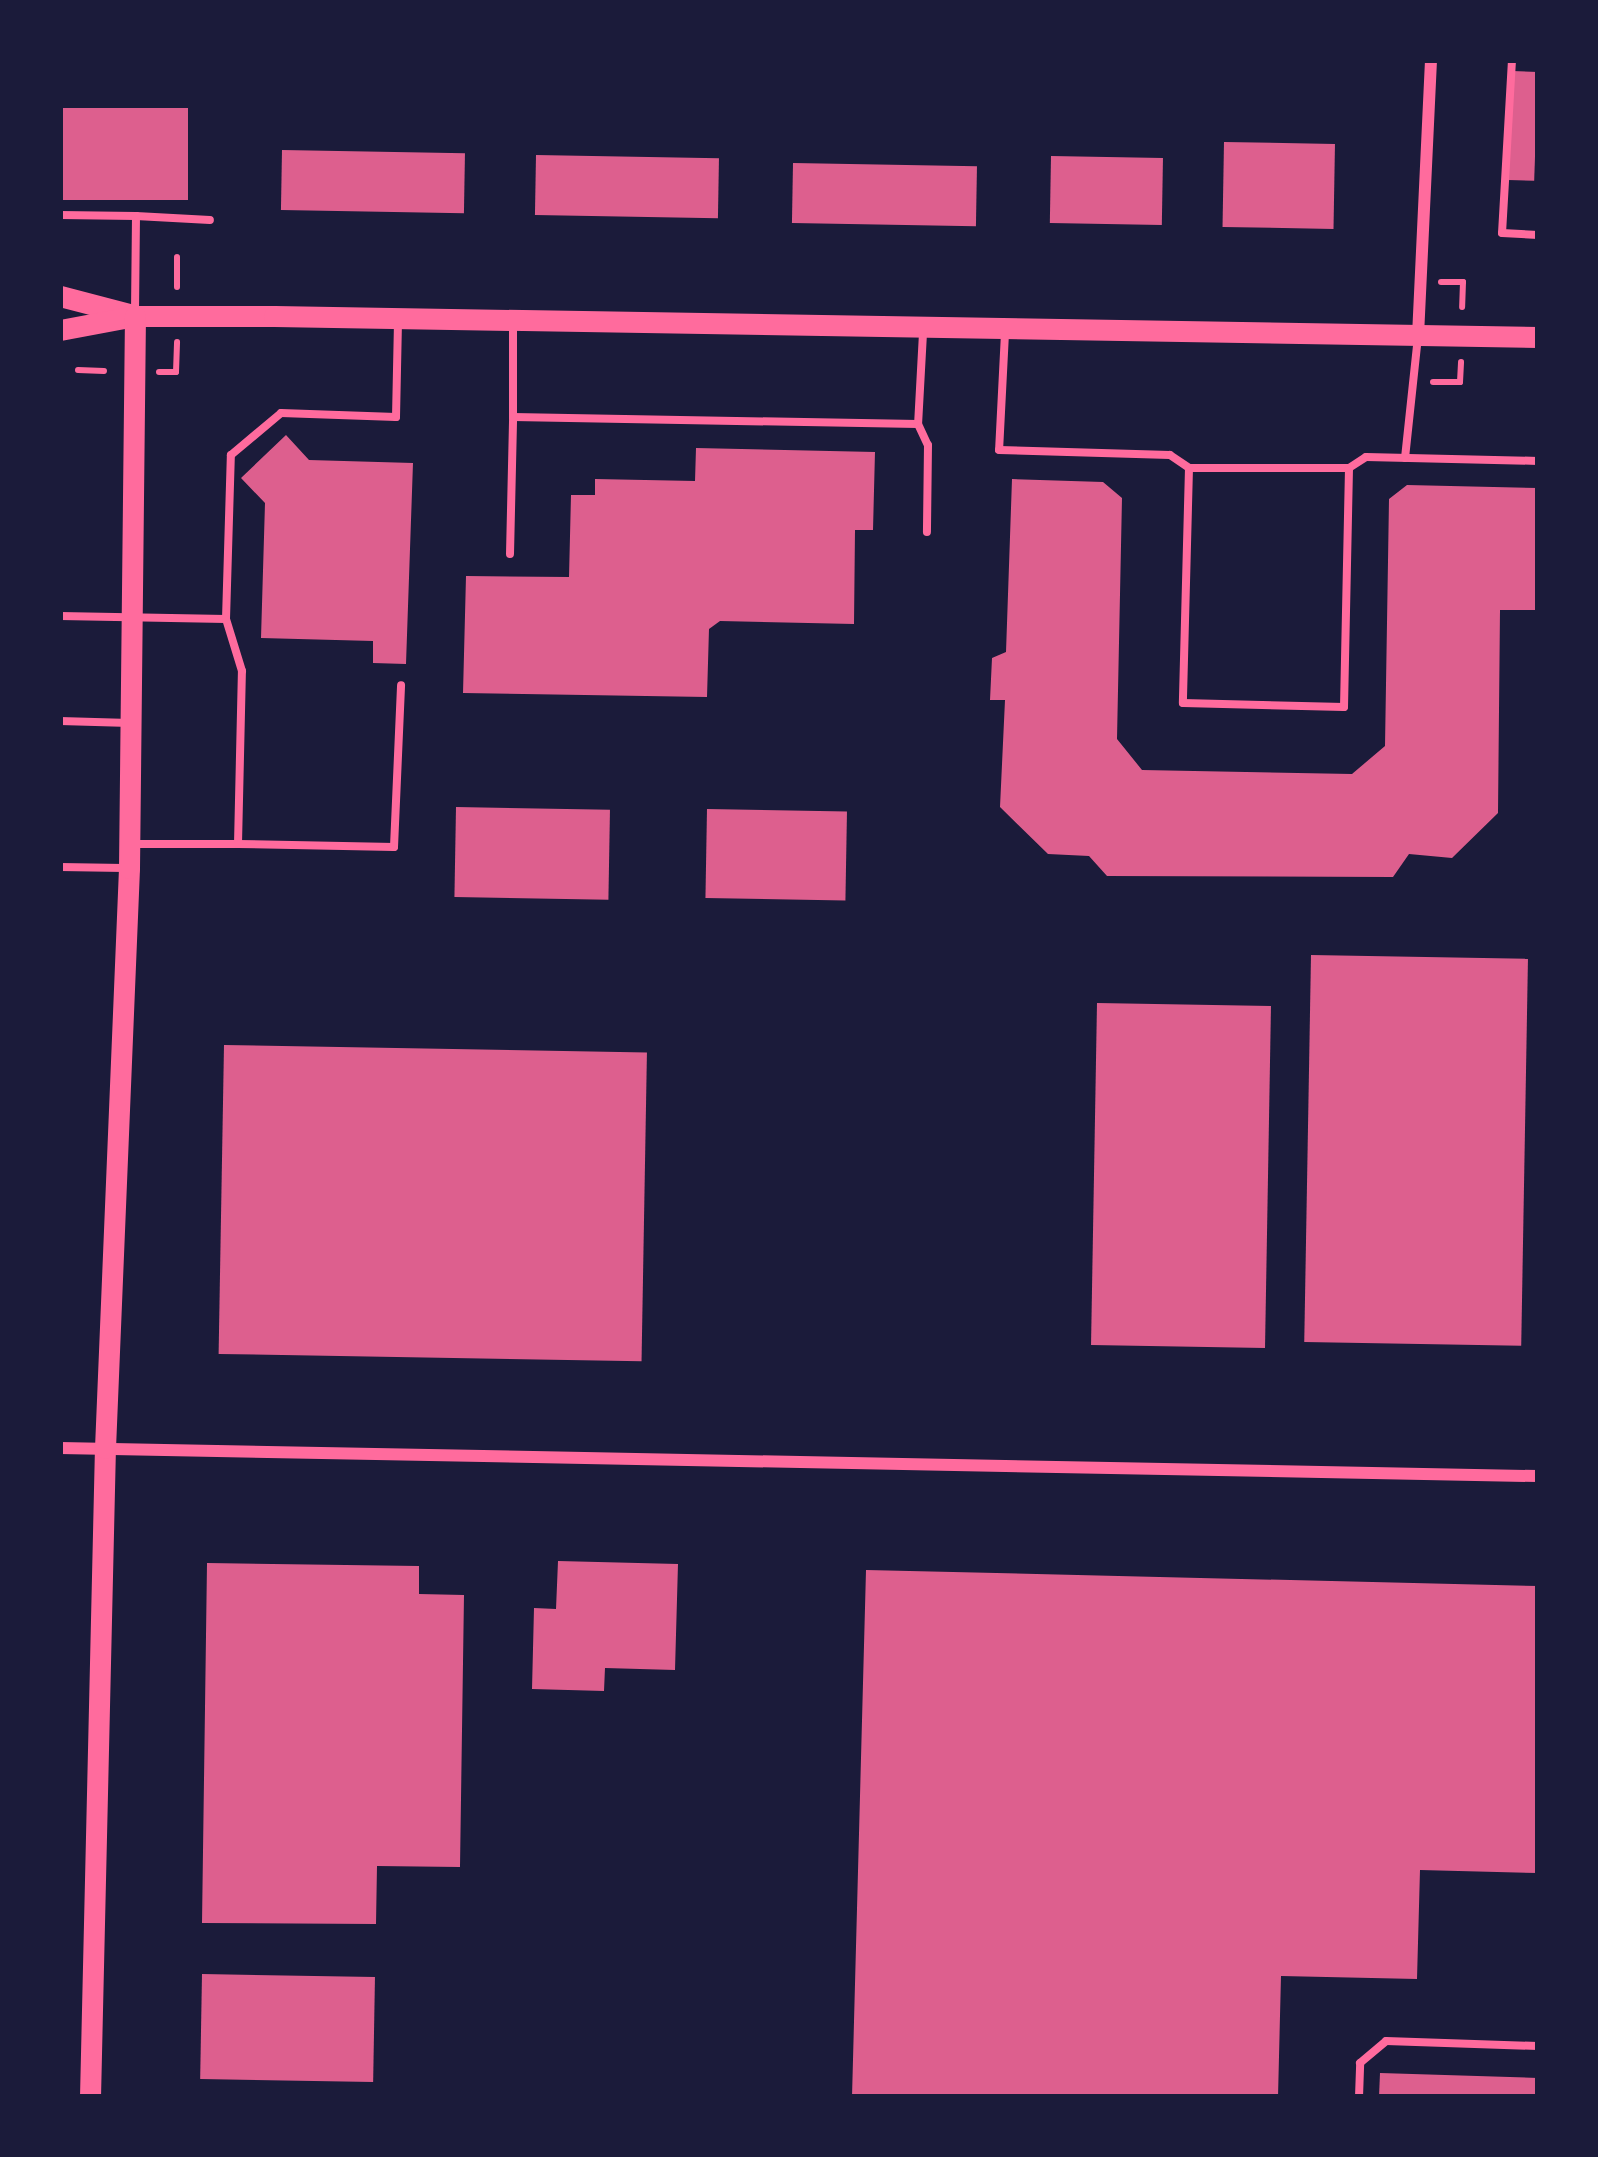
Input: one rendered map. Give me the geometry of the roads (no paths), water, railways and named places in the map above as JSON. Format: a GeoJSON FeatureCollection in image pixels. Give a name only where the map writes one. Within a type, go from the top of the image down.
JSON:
{"type":"FeatureCollection","features":[{"type":"Feature","properties":{"kind":"street"},"geometry":{"type":"LineString","coordinates":[[1418,335],[1431,60]]}},
{"type":"Feature","properties":{"kind":"street"},"geometry":{"type":"LineString","coordinates":[[60,296],[135,316]]}},
{"type":"Feature","properties":{"kind":"street"},"geometry":{"type":"LineString","coordinates":[[60,330],[135,316],[923,333],[1538,337]]}},
{"type":"Feature","properties":{"kind":"street"},"geometry":{"type":"LineString","coordinates":[[90,2097],[105,1448],[130,844],[135,316]]}},
{"type":"Feature","properties":{"kind":"street"},"geometry":{"type":"LineString","coordinates":[[60,1448],[1538,1476]]}},
{"type":"Feature","properties":{"kind":"lane"},"geometry":{"type":"LineString","coordinates":[[1511,60],[1502,233],[1538,235]]}},
{"type":"Feature","properties":{"kind":"lane"},"geometry":{"type":"LineString","coordinates":[[60,215],[211,220]]}},
{"type":"Feature","properties":{"kind":"lane"},"geometry":{"type":"LineString","coordinates":[[135,316],[136,216]]}},
{"type":"Feature","properties":{"kind":"lane"},"geometry":{"type":"LineString","coordinates":[[238,844],[242,671],[226,619],[231,454],[281,413],[396,417],[398,319]]}},
{"type":"Feature","properties":{"kind":"lane"},"geometry":{"type":"LineString","coordinates":[[510,554],[513,322]]}},
{"type":"Feature","properties":{"kind":"lane"},"geometry":{"type":"LineString","coordinates":[[923,333],[919,424],[928,445],[927,532]]}},
{"type":"Feature","properties":{"kind":"lane"},"geometry":{"type":"LineString","coordinates":[[1005,333],[998,450],[1170,454],[1190,468],[1348,468],[1366,457],[1538,461]]}},
{"type":"Feature","properties":{"kind":"lane"},"geometry":{"type":"LineString","coordinates":[[1405,458],[1418,335]]}},
{"type":"Feature","properties":{"kind":"lane"},"geometry":{"type":"LineString","coordinates":[[513,417],[919,424]]}},
{"type":"Feature","properties":{"kind":"lane"},"geometry":{"type":"LineString","coordinates":[[1190,468],[1184,703],[1344,707],[1348,468]]}},
{"type":"Feature","properties":{"kind":"lane"},"geometry":{"type":"LineString","coordinates":[[60,616],[226,619]]}},
{"type":"Feature","properties":{"kind":"lane"},"geometry":{"type":"LineString","coordinates":[[130,844],[394,847],[401,685]]}},
{"type":"Feature","properties":{"kind":"lane"},"geometry":{"type":"LineString","coordinates":[[60,721],[131,723]]}},
{"type":"Feature","properties":{"kind":"lane"},"geometry":{"type":"LineString","coordinates":[[60,867],[129,868]]}},
{"type":"Feature","properties":{"kind":"lane"},"geometry":{"type":"LineString","coordinates":[[1360,2097],[1360,2063],[1386,2041],[1538,2046]]}}]}
